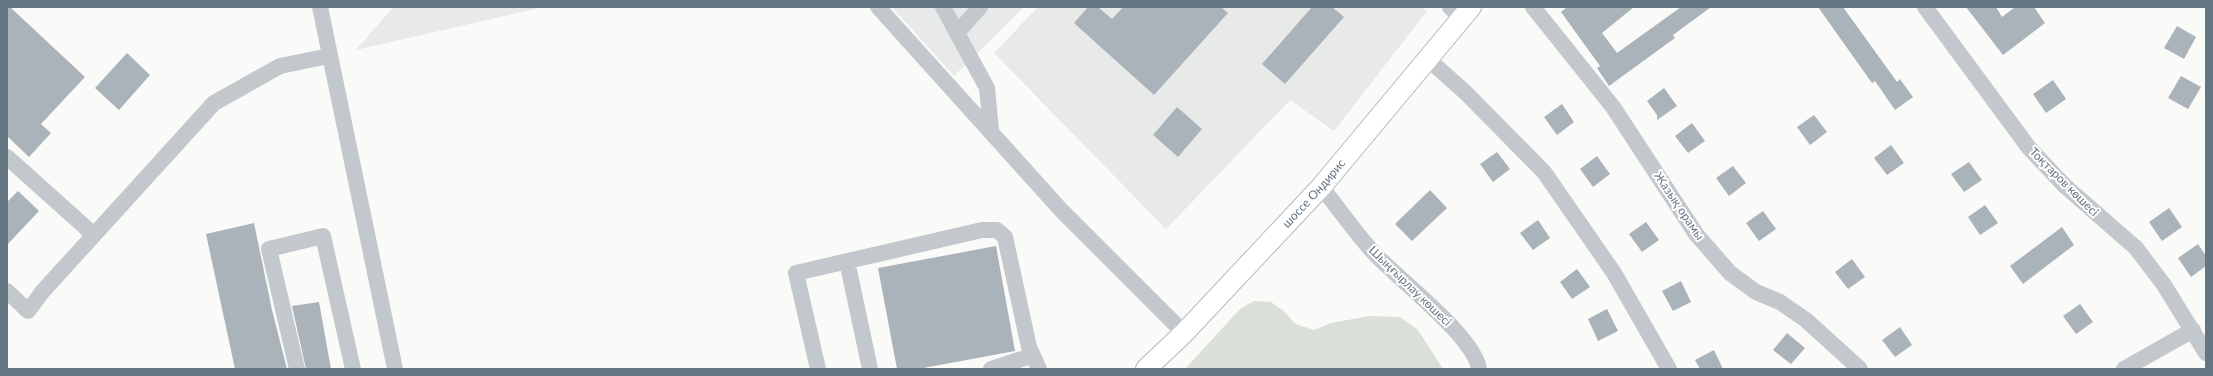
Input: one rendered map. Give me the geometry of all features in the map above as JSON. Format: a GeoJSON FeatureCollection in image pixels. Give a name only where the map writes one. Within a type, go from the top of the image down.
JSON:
{"type":"FeatureCollection","features":[{"type":"Feature","properties":{"kind":"main road","name":"шоссе Ондирис"},"geometry":{"type":"LineString","coordinates":[[1146,369],[1184,333],[1321,187],[1428,59],[1461,10]]}},
{"type":"Feature","properties":{"kind":"street"},"geometry":{"type":"LineString","coordinates":[[320,7],[395,369]]}},
{"type":"Feature","properties":{"kind":"street"},"geometry":{"type":"LineString","coordinates":[[878,7],[991,130],[1062,211],[1184,333]]}},
{"type":"Feature","properties":{"kind":"street"},"geometry":{"type":"LineString","coordinates":[[943,7],[987,88],[991,130]]}},
{"type":"Feature","properties":{"kind":"street"},"geometry":{"type":"LineString","coordinates":[[957,33],[980,7]]}},
{"type":"Feature","properties":{"kind":"street","name":"Жазық орамы"},"geometry":{"type":"LineString","coordinates":[[1533,7],[1613,107],[1696,234],[1730,273],[1756,292],[1780,302],[1806,320],[1860,369]]}},
{"type":"Feature","properties":{"kind":"street","name":"Тоқтаров көшесі"},"geometry":{"type":"LineString","coordinates":[[1924,7],[2029,148],[2065,186],[2136,248],[2164,284],[2206,352]]}},
{"type":"Feature","properties":{"kind":"street"},"geometry":{"type":"LineString","coordinates":[[7,291],[28,311],[94,235],[214,103],[280,66],[329,56]]}},
{"type":"Feature","properties":{"kind":"street"},"geometry":{"type":"LineString","coordinates":[[1428,59],[1466,93],[1544,172],[1614,273],[1669,369]]}},
{"type":"Feature","properties":{"kind":"street"},"geometry":{"type":"LineString","coordinates":[[7,157],[94,235]]}},
{"type":"Feature","properties":{"kind":"street","name":"Шыңғырлау көшесі"},"geometry":{"type":"LineString","coordinates":[[1321,187],[1373,253],[1462,337],[1478,362],[1479,369]]}},
{"type":"Feature","properties":{"kind":"street"},"geometry":{"type":"LineString","coordinates":[[818,369],[796,273],[982,230],[997,230],[1005,237],[1008,247],[1035,362],[991,369]]}},
{"type":"Feature","properties":{"kind":"street"},"geometry":{"type":"LineString","coordinates":[[297,369],[269,249],[324,236],[352,369]]}},
{"type":"Feature","properties":{"kind":"street"},"geometry":{"type":"LineString","coordinates":[[847,262],[870,369]]}},
{"type":"Feature","properties":{"kind":"street"},"geometry":{"type":"LineString","coordinates":[[2124,369],[2193,330]]}},
{"type":"Feature","properties":{"kind":"shaded area"},"geometry":{"type":"Polygon","coordinates":[[[393,7],[544,7],[356,50],[393,7]]]}},
{"type":"Feature","properties":{"kind":"shaded area"},"geometry":{"type":"Polygon","coordinates":[[[892,7],[1024,7],[954,76],[892,7]]]}},
{"type":"Feature","properties":{"kind":"shaded area"},"geometry":{"type":"Polygon","coordinates":[[[1038,7],[1422,7],[1427,11],[1334,131],[1290,100],[1166,229],[994,53],[1038,7]]]}},
{"type":"Feature","properties":{"kind":"shaded area"},"geometry":{"type":"Polygon","coordinates":[[[1254,301],[1271,302],[1285,312],[1295,324],[1314,330],[1331,323],[1370,316],[1400,317],[1418,330],[1443,369],[1185,369],[1240,309],[1254,301]]]}},
{"type":"Feature","properties":{"kind":"building"},"geometry":{"type":"Polygon","coordinates":[[[7,7],[10,7],[85,77],[41,124],[51,133],[29,157],[7,136],[7,7]]]}},
{"type":"Feature","properties":{"kind":"building"},"geometry":{"type":"Polygon","coordinates":[[[1088,7],[1098,7],[1112,19],[1123,7],[1221,7],[1228,13],[1154,95],[1074,23],[1088,7]]]}},
{"type":"Feature","properties":{"kind":"building"},"geometry":{"type":"Polygon","coordinates":[[[1312,7],[1332,7],[1344,17],[1285,84],[1262,64],[1312,7]]]}},
{"type":"Feature","properties":{"kind":"building"},"geometry":{"type":"Polygon","coordinates":[[[1567,7],[1634,7],[1602,33],[1617,53],[1681,7],[1711,7],[1673,35],[1675,38],[1609,86],[1597,68],[1600,66],[1561,12],[1567,7]]]}},
{"type":"Feature","properties":{"kind":"building"},"geometry":{"type":"Polygon","coordinates":[[[1818,7],[1843,7],[1897,82],[1900,79],[1913,97],[1895,110],[1875,81],[1872,83],[1818,7]]]}},
{"type":"Feature","properties":{"kind":"building"},"geometry":{"type":"Polygon","coordinates":[[[1966,7],[1996,7],[2002,17],[2015,7],[2034,7],[2045,23],[2003,55],[1966,7]]]}},
{"type":"Feature","properties":{"kind":"building"},"geometry":{"type":"Polygon","coordinates":[[[2177,26],[2196,37],[2184,59],[2164,48],[2177,26]]]}},
{"type":"Feature","properties":{"kind":"building"},"geometry":{"type":"Polygon","coordinates":[[[127,53],[150,75],[119,110],[95,88],[127,53]]]}},
{"type":"Feature","properties":{"kind":"building"},"geometry":{"type":"Polygon","coordinates":[[[2181,76],[2201,87],[2188,109],[2168,98],[2181,76]]]}},
{"type":"Feature","properties":{"kind":"building"},"geometry":{"type":"Polygon","coordinates":[[[2053,80],[2066,99],[2046,113],[2033,94],[2053,80]]]}},
{"type":"Feature","properties":{"kind":"building"},"geometry":{"type":"Polygon","coordinates":[[[1664,88],[1677,106],[1657,120],[1657,115],[1647,101],[1664,88]]]}},
{"type":"Feature","properties":{"kind":"building"},"geometry":{"type":"Polygon","coordinates":[[[1562,104],[1574,122],[1557,135],[1544,117],[1562,104]]]}},
{"type":"Feature","properties":{"kind":"building"},"geometry":{"type":"Polygon","coordinates":[[[1177,107],[1202,129],[1178,157],[1153,135],[1177,107]]]}},
{"type":"Feature","properties":{"kind":"building"},"geometry":{"type":"Polygon","coordinates":[[[1814,115],[1827,132],[1810,145],[1797,127],[1814,115]]]}},
{"type":"Feature","properties":{"kind":"building"},"geometry":{"type":"Polygon","coordinates":[[[1692,123],[1705,141],[1688,153],[1675,136],[1692,123]]]}},
{"type":"Feature","properties":{"kind":"building"},"geometry":{"type":"Polygon","coordinates":[[[1891,145],[1904,163],[1887,175],[1874,158],[1891,145]]]}},
{"type":"Feature","properties":{"kind":"building"},"geometry":{"type":"Polygon","coordinates":[[[1497,152],[1510,169],[1493,182],[1480,164],[1497,152]]]}},
{"type":"Feature","properties":{"kind":"building"},"geometry":{"type":"Polygon","coordinates":[[[1597,156],[1610,174],[1593,187],[1580,169],[1597,156]]]}},
{"type":"Feature","properties":{"kind":"building"},"geometry":{"type":"Polygon","coordinates":[[[1969,162],[1982,180],[1964,192],[1951,174],[1969,162]]]}},
{"type":"Feature","properties":{"kind":"building"},"geometry":{"type":"Polygon","coordinates":[[[1733,166],[1746,183],[1729,196],[1716,178],[1733,166]]]}},
{"type":"Feature","properties":{"kind":"building"},"geometry":{"type":"Polygon","coordinates":[[[1430,190],[1447,208],[1412,241],[1395,224],[1430,190]]]}},
{"type":"Feature","properties":{"kind":"building"},"geometry":{"type":"Polygon","coordinates":[[[18,191],[39,211],[7,245],[7,202],[18,191]]]}},
{"type":"Feature","properties":{"kind":"building"},"geometry":{"type":"Polygon","coordinates":[[[1985,205],[1998,223],[1980,235],[1968,217],[1985,205]]]}},
{"type":"Feature","properties":{"kind":"building"},"geometry":{"type":"Polygon","coordinates":[[[2169,208],[2182,227],[2162,241],[2149,222],[2169,208]]]}},
{"type":"Feature","properties":{"kind":"building"},"geometry":{"type":"Polygon","coordinates":[[[1763,211],[1776,229],[1759,241],[1746,223],[1763,211]]]}},
{"type":"Feature","properties":{"kind":"building"},"geometry":{"type":"Polygon","coordinates":[[[1538,220],[1550,238],[1533,250],[1520,233],[1538,220]]]}},
{"type":"Feature","properties":{"kind":"building"},"geometry":{"type":"Polygon","coordinates":[[[1646,222],[1659,240],[1642,252],[1629,234],[1646,222]]]}},
{"type":"Feature","properties":{"kind":"building"},"geometry":{"type":"Polygon","coordinates":[[[254,223],[272,310],[287,369],[235,369],[206,234],[254,223]]]}},
{"type":"Feature","properties":{"kind":"building"},"geometry":{"type":"Polygon","coordinates":[[[2062,227],[2074,245],[2023,284],[2010,266],[2062,227]]]}},
{"type":"Feature","properties":{"kind":"building"},"geometry":{"type":"Polygon","coordinates":[[[2198,244],[2206,256],[2206,266],[2191,277],[2178,258],[2198,244]]]}},
{"type":"Feature","properties":{"kind":"building"},"geometry":{"type":"Polygon","coordinates":[[[996,246],[1015,351],[918,369],[897,369],[878,268],[996,246]]]}},
{"type":"Feature","properties":{"kind":"building"},"geometry":{"type":"Polygon","coordinates":[[[1852,259],[1865,277],[1848,289],[1835,272],[1852,259]]]}},
{"type":"Feature","properties":{"kind":"building"},"geometry":{"type":"Polygon","coordinates":[[[1577,269],[1590,287],[1572,299],[1560,282],[1577,269]]]}},
{"type":"Feature","properties":{"kind":"building"},"geometry":{"type":"Polygon","coordinates":[[[1681,281],[1691,302],[1673,311],[1662,291],[1681,281]]]}},
{"type":"Feature","properties":{"kind":"building"},"geometry":{"type":"Polygon","coordinates":[[[319,302],[331,369],[306,369],[292,306],[319,302]]]}},
{"type":"Feature","properties":{"kind":"building"},"geometry":{"type":"Polygon","coordinates":[[[2080,304],[2093,322],[2076,334],[2063,316],[2080,304]]]}},
{"type":"Feature","properties":{"kind":"building"},"geometry":{"type":"Polygon","coordinates":[[[1607,309],[1618,331],[1598,341],[1588,319],[1607,309]]]}},
{"type":"Feature","properties":{"kind":"building"},"geometry":{"type":"Polygon","coordinates":[[[1900,327],[1912,345],[1895,357],[1882,340],[1900,327]]]}},
{"type":"Feature","properties":{"kind":"building"},"geometry":{"type":"Polygon","coordinates":[[[1787,333],[1805,348],[1791,364],[1773,350],[1787,333]]]}},
{"type":"Feature","properties":{"kind":"building"},"geometry":{"type":"Polygon","coordinates":[[[1714,350],[1723,369],[1700,369],[1695,360],[1714,350]]]}}]}
